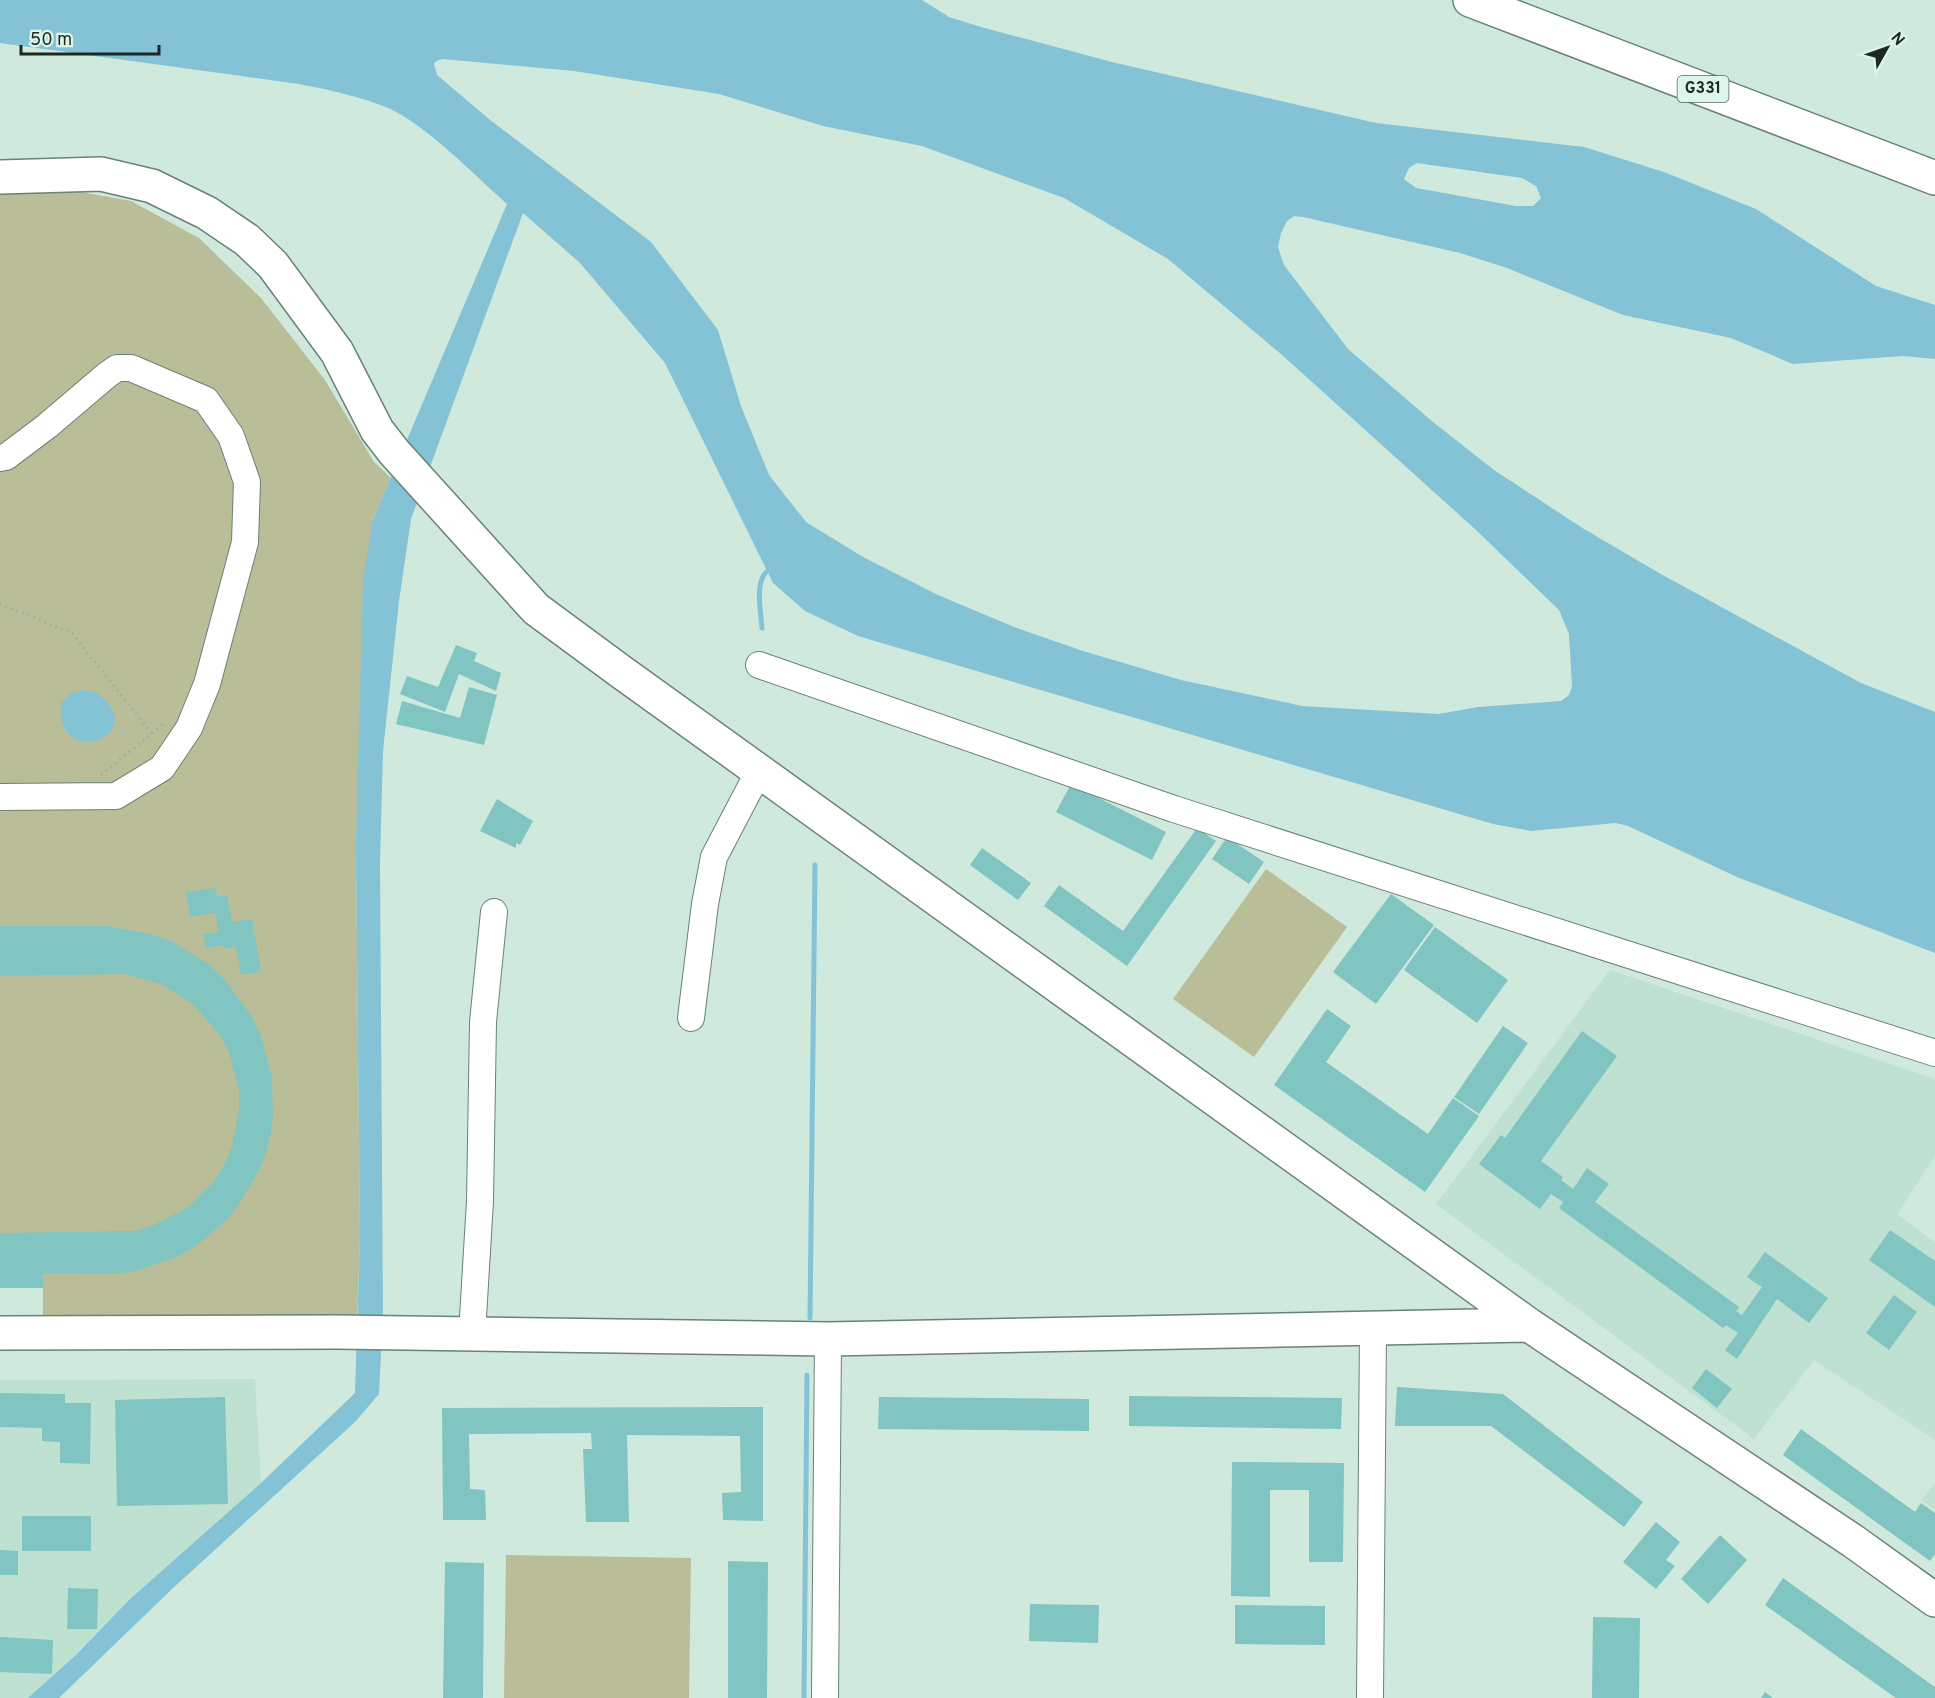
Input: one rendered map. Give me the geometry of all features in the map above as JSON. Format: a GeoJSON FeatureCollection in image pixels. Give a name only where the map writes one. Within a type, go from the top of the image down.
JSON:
{"type":"FeatureCollection","features":[{"type":"Feature","properties":{"kind":"main road","name":"G331"},"geometry":{"type":"LineString","coordinates":[[1470,0],[1935,178]]}},
{"type":"Feature","properties":{"kind":"main road"},"geometry":{"type":"LineString","coordinates":[[0,177],[101,174],[152,186],[207,213],[247,240],[273,265],[337,352],[377,430],[394,452],[536,609],[1529,1325],[1853,1541],[1935,1600]]}},
{"type":"Feature","properties":{"kind":"main road"},"geometry":{"type":"LineString","coordinates":[[0,1333],[337,1332],[828,1339],[1529,1325]]}},
{"type":"Feature","properties":{"kind":"street"},"geometry":{"type":"LineString","coordinates":[[0,458],[6,457],[47,426],[106,375],[117,368],[131,368],[206,400],[231,436],[247,482],[245,542],[207,684],[189,728],[162,768],[116,796],[0,797]]}},
{"type":"Feature","properties":{"kind":"street"},"geometry":{"type":"LineString","coordinates":[[759,665],[1174,808],[1935,1053]]}},
{"type":"Feature","properties":{"kind":"street"},"geometry":{"type":"LineString","coordinates":[[691,1018],[705,904],[714,857],[759,771]]}},
{"type":"Feature","properties":{"kind":"street"},"geometry":{"type":"LineString","coordinates":[[472,1334],[480,1201],[483,1022],[494,912]]}},
{"type":"Feature","properties":{"kind":"street"},"geometry":{"type":"LineString","coordinates":[[1370,1698],[1373,1328]]}},
{"type":"Feature","properties":{"kind":"street"},"geometry":{"type":"LineString","coordinates":[[825,1698],[828,1339]]}},
{"type":"Feature","properties":{"kind":"path"},"geometry":{"type":"LineString","coordinates":[[0,604],[72,633],[152,734]]}},
{"type":"Feature","properties":{"kind":"path"},"geometry":{"type":"LineString","coordinates":[[62,797],[85,788],[167,720]]}},
{"type":"Feature","properties":{"kind":"shaded area"},"geometry":{"type":"Polygon","coordinates":[[[59,188],[131,201],[199,238],[261,298],[325,380],[374,462],[391,478],[373,520],[356,845],[360,1237],[357,1320],[43,1317],[43,1288],[0,1288],[0,193],[59,188]]]}},
{"type":"Feature","properties":{"kind":"shaded area"},"geometry":{"type":"Polygon","coordinates":[[[1266,869],[1347,927],[1254,1057],[1173,999],[1266,869]]]}},
{"type":"Feature","properties":{"kind":"shaded area"},"geometry":{"type":"Polygon","coordinates":[[[1610,970],[1935,1079],[1935,1156],[1897,1214],[1935,1242],[1935,1440],[1814,1360],[1754,1439],[1436,1204],[1610,970]]]}},
{"type":"Feature","properties":{"kind":"shaded area"},"geometry":{"type":"Polygon","coordinates":[[[255,1379],[261,1483],[129,1600],[77,1654],[28,1698],[0,1698],[0,1380],[255,1379]]]}},
{"type":"Feature","properties":{"kind":"shaded area"},"geometry":{"type":"Polygon","coordinates":[[[1935,1483],[1935,1510],[1921,1500],[1935,1483]]]}},
{"type":"Feature","properties":{"kind":"shaded area"},"geometry":{"type":"Polygon","coordinates":[[[506,1555],[691,1558],[689,1698],[504,1698],[506,1555]]]}},
{"type":"Feature","properties":{"kind":"water"},"geometry":{"type":"Polygon","coordinates":[[[0,0],[922,0],[949,17],[981,27],[1112,62],[1376,123],[1584,147],[1664,172],[1756,209],[1876,286],[1935,305],[1935,359],[1903,356],[1793,364],[1731,338],[1623,315],[1507,268],[1460,253],[1303,217],[1294,216],[1287,221],[1278,247],[1284,265],[1348,349],[1433,422],[1494,470],[1584,529],[1659,573],[1861,683],[1935,712],[1935,953],[1737,877],[1628,826],[1616,823],[1531,831],[1493,824],[858,636],[805,611],[773,583],[665,363],[580,263],[523,213],[411,519],[399,601],[383,751],[380,863],[383,1316],[379,1394],[355,1422],[172,1589],[59,1698],[28,1698],[77,1654],[129,1600],[261,1483],[355,1393],[360,1237],[356,845],[363,580],[373,520],[507,204],[419,127],[388,108],[366,100],[299,84],[0,43],[0,0]],[[443,59],[434,64],[437,75],[489,119],[651,242],[718,330],[741,406],[769,475],[806,522],[863,557],[938,595],[1014,627],[1083,651],[1181,680],[1302,706],[1439,714],[1478,707],[1561,701],[1569,695],[1572,686],[1569,634],[1559,610],[1476,530],[1281,354],[1168,259],[1064,198],[922,146],[823,126],[719,94],[574,71],[443,59]],[[1417,163],[1409,168],[1404,179],[1416,188],[1516,206],[1533,206],[1541,198],[1536,186],[1522,178],[1417,163]]]}},
{"type":"Feature","properties":{"kind":"water"},"geometry":{"type":"Polygon","coordinates":[[[82,690],[100,696],[106,701],[114,715],[113,726],[106,735],[95,741],[82,741],[71,735],[63,723],[61,703],[70,694],[82,690]]]}},
{"type":"Feature","properties":{"kind":"building"},"geometry":{"type":"Polygon","coordinates":[[[456,645],[477,653],[474,661],[501,673],[496,691],[459,674],[445,712],[400,694],[407,676],[438,687],[456,645]]]}},
{"type":"Feature","properties":{"kind":"building"},"geometry":{"type":"Polygon","coordinates":[[[469,687],[497,695],[484,745],[396,724],[402,701],[460,718],[469,687]]]}},
{"type":"Feature","properties":{"kind":"building"},"geometry":{"type":"Polygon","coordinates":[[[1071,784],[1166,832],[1152,860],[1056,812],[1071,784]]]}},
{"type":"Feature","properties":{"kind":"building"},"geometry":{"type":"Polygon","coordinates":[[[497,799],[533,821],[520,845],[516,843],[516,848],[480,831],[497,799]]]}},
{"type":"Feature","properties":{"kind":"building"},"geometry":{"type":"Polygon","coordinates":[[[1197,828],[1216,841],[1127,966],[1044,906],[1059,885],[1123,931],[1197,828]]]}},
{"type":"Feature","properties":{"kind":"building"},"geometry":{"type":"Polygon","coordinates":[[[1227,837],[1264,862],[1249,884],[1212,859],[1227,837]]]}},
{"type":"Feature","properties":{"kind":"building"},"geometry":{"type":"Polygon","coordinates":[[[982,848],[1031,883],[1018,900],[970,865],[982,848]]]}},
{"type":"Feature","properties":{"kind":"building"},"geometry":{"type":"Polygon","coordinates":[[[216,888],[217,897],[227,895],[232,922],[252,919],[261,971],[241,975],[236,947],[225,949],[224,945],[206,948],[203,934],[219,932],[215,913],[190,917],[186,892],[216,888]]]}},
{"type":"Feature","properties":{"kind":"building"},"geometry":{"type":"Polygon","coordinates":[[[1391,894],[1434,925],[1376,1004],[1333,972],[1391,894]]]}},
{"type":"Feature","properties":{"kind":"building"},"geometry":{"type":"Polygon","coordinates":[[[0,926],[107,926],[150,934],[171,941],[208,964],[224,979],[250,1014],[260,1033],[272,1076],[273,1119],[263,1162],[229,1218],[196,1246],[177,1257],[136,1271],[114,1274],[43,1273],[43,1288],[0,1288],[0,1233],[134,1231],[152,1226],[187,1208],[214,1181],[232,1147],[239,1109],[239,1089],[229,1052],[220,1035],[194,1005],[161,984],[124,974],[0,976],[0,926]]]}},
{"type":"Feature","properties":{"kind":"building"},"geometry":{"type":"Polygon","coordinates":[[[1435,927],[1508,980],[1477,1023],[1404,970],[1435,927]]]}},
{"type":"Feature","properties":{"kind":"building"},"geometry":{"type":"Polygon","coordinates":[[[1327,1009],[1351,1026],[1326,1062],[1428,1134],[1453,1098],[1479,1116],[1425,1192],[1274,1085],[1327,1009]]]}},
{"type":"Feature","properties":{"kind":"building"},"geometry":{"type":"Polygon","coordinates":[[[1503,1026],[1528,1043],[1479,1114],[1454,1097],[1503,1026]]]}},
{"type":"Feature","properties":{"kind":"building"},"geometry":{"type":"Polygon","coordinates":[[[1582,1031],[1617,1056],[1541,1161],[1563,1177],[1561,1180],[1573,1189],[1587,1168],[1609,1184],[1595,1202],[1739,1307],[1736,1311],[1742,1315],[1762,1287],[1747,1277],[1765,1252],[1828,1298],[1809,1323],[1777,1299],[1737,1359],[1725,1350],[1738,1333],[1726,1325],[1723,1328],[1559,1208],[1563,1202],[1551,1194],[1540,1209],[1479,1164],[1501,1135],[1505,1138],[1582,1031]]]}},
{"type":"Feature","properties":{"kind":"building"},"geometry":{"type":"Polygon","coordinates":[[[1890,1230],[1935,1261],[1935,1307],[1869,1260],[1890,1230]]]}},
{"type":"Feature","properties":{"kind":"building"},"geometry":{"type":"Polygon","coordinates":[[[1894,1295],[1917,1312],[1889,1350],[1866,1333],[1894,1295]]]}},
{"type":"Feature","properties":{"kind":"building"},"geometry":{"type":"Polygon","coordinates":[[[1706,1369],[1732,1389],[1717,1408],[1692,1388],[1706,1369]]]}},
{"type":"Feature","properties":{"kind":"building"},"geometry":{"type":"Polygon","coordinates":[[[1397,1387],[1503,1394],[1643,1502],[1624,1527],[1491,1426],[1395,1426],[1397,1387]]]}},
{"type":"Feature","properties":{"kind":"building"},"geometry":{"type":"Polygon","coordinates":[[[0,1393],[65,1394],[65,1403],[91,1403],[90,1464],[60,1463],[60,1442],[42,1441],[42,1428],[0,1427],[0,1393]]]}},
{"type":"Feature","properties":{"kind":"building"},"geometry":{"type":"Polygon","coordinates":[[[1129,1396],[1342,1398],[1341,1429],[1129,1426],[1129,1396]]]}},
{"type":"Feature","properties":{"kind":"building"},"geometry":{"type":"Polygon","coordinates":[[[225,1397],[228,1504],[117,1506],[115,1400],[225,1397]]]}},
{"type":"Feature","properties":{"kind":"building"},"geometry":{"type":"Polygon","coordinates":[[[879,1397],[1089,1399],[1089,1431],[878,1429],[879,1397]]]}},
{"type":"Feature","properties":{"kind":"building"},"geometry":{"type":"Polygon","coordinates":[[[763,1407],[763,1521],[723,1520],[722,1493],[741,1492],[740,1436],[627,1435],[629,1522],[586,1522],[583,1449],[592,1449],[591,1433],[469,1434],[470,1489],[485,1490],[486,1520],[443,1520],[442,1408],[763,1407]]]}},
{"type":"Feature","properties":{"kind":"building"},"geometry":{"type":"Polygon","coordinates":[[[1801,1429],[1915,1512],[1921,1503],[1935,1513],[1935,1554],[1930,1561],[1783,1455],[1801,1429]]]}},
{"type":"Feature","properties":{"kind":"building"},"geometry":{"type":"Polygon","coordinates":[[[1232,1462],[1344,1463],[1343,1562],[1309,1562],[1309,1490],[1270,1490],[1270,1597],[1231,1596],[1232,1462]]]}},
{"type":"Feature","properties":{"kind":"building"},"geometry":{"type":"Polygon","coordinates":[[[22,1516],[91,1516],[91,1551],[22,1551],[22,1516]]]}},
{"type":"Feature","properties":{"kind":"building"},"geometry":{"type":"Polygon","coordinates":[[[1656,1522],[1680,1542],[1666,1560],[1675,1566],[1656,1589],[1623,1562],[1656,1522]]]}},
{"type":"Feature","properties":{"kind":"building"},"geometry":{"type":"Polygon","coordinates":[[[1720,1535],[1747,1560],[1708,1604],[1681,1579],[1720,1535]]]}},
{"type":"Feature","properties":{"kind":"building"},"geometry":{"type":"Polygon","coordinates":[[[0,1550],[18,1551],[18,1575],[0,1575],[0,1550]]]}},
{"type":"Feature","properties":{"kind":"building"},"geometry":{"type":"Polygon","coordinates":[[[728,1561],[768,1562],[767,1698],[728,1698],[728,1561]]]}},
{"type":"Feature","properties":{"kind":"building"},"geometry":{"type":"Polygon","coordinates":[[[445,1562],[484,1563],[483,1698],[443,1698],[445,1562]]]}},
{"type":"Feature","properties":{"kind":"building"},"geometry":{"type":"Polygon","coordinates":[[[1783,1578],[1935,1687],[1935,1698],[1896,1698],[1765,1605],[1783,1578]]]}},
{"type":"Feature","properties":{"kind":"building"},"geometry":{"type":"Polygon","coordinates":[[[68,1588],[98,1589],[97,1629],[67,1629],[68,1588]]]}},
{"type":"Feature","properties":{"kind":"building"},"geometry":{"type":"Polygon","coordinates":[[[1030,1604],[1099,1605],[1098,1643],[1029,1641],[1030,1604]]]}},
{"type":"Feature","properties":{"kind":"building"},"geometry":{"type":"Polygon","coordinates":[[[1235,1605],[1325,1606],[1325,1645],[1235,1644],[1235,1605]]]}},
{"type":"Feature","properties":{"kind":"building"},"geometry":{"type":"Polygon","coordinates":[[[1593,1617],[1640,1618],[1639,1698],[1592,1698],[1593,1617]]]}},
{"type":"Feature","properties":{"kind":"building"},"geometry":{"type":"Polygon","coordinates":[[[0,1637],[53,1640],[52,1674],[0,1672],[0,1637]]]}},
{"type":"Feature","properties":{"kind":"building"},"geometry":{"type":"Polygon","coordinates":[[[1765,1692],[1773,1698],[1761,1698],[1765,1692]]]}},
{"type":"Feature","properties":{"kind":"waterway"},"geometry":{"type":"LineString","coordinates":[[762,628],[760,587],[765,573],[771,569]]}},
{"type":"Feature","properties":{"kind":"waterway"},"geometry":{"type":"LineString","coordinates":[[810,1318],[815,865]]}},
{"type":"Feature","properties":{"kind":"waterway"},"geometry":{"type":"LineString","coordinates":[[804,1698],[807,1375]]}}]}
